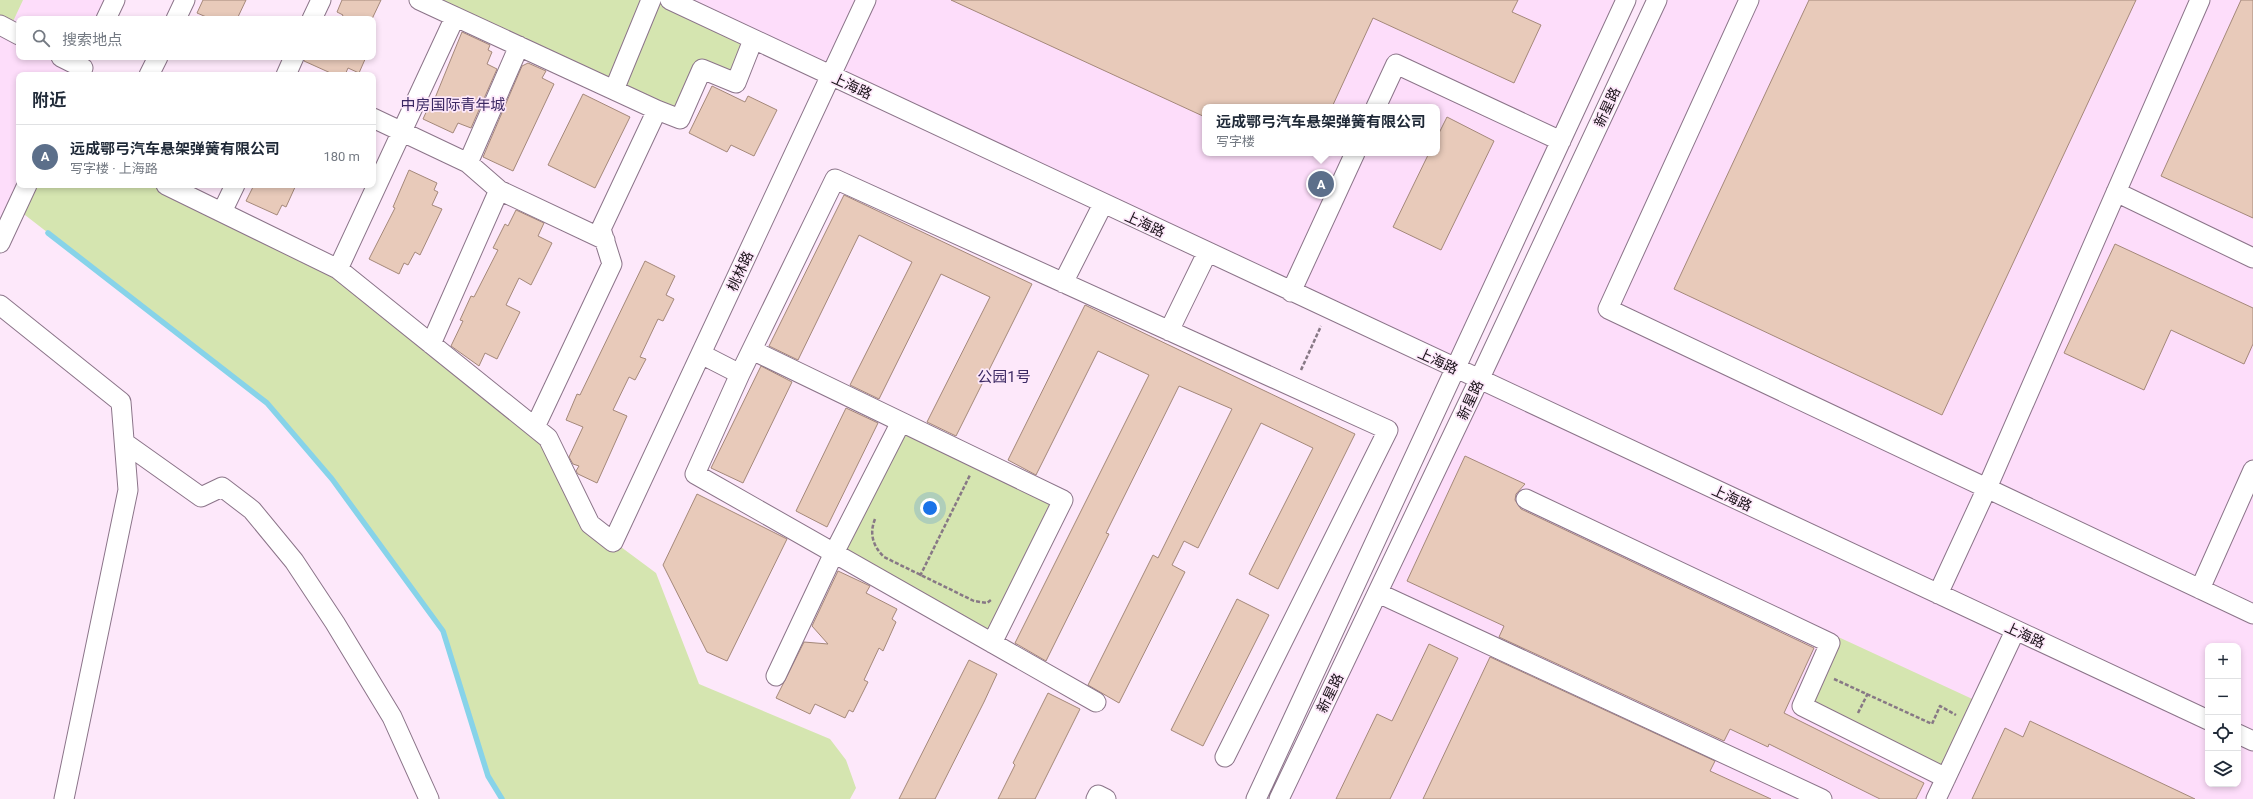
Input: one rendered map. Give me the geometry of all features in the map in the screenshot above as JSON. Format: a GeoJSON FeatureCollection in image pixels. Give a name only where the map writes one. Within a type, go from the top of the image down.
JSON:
{"type":"FeatureCollection","features":[{"type":"Feature","properties":{"kind":"street"},"geometry":{"type":"LineString","coordinates":[[107,16],[115,0]]}},
{"type":"Feature","properties":{"kind":"street"},"geometry":{"type":"LineString","coordinates":[[177,16],[185,0]]}},
{"type":"Feature","properties":{"kind":"street"},"geometry":{"type":"LineString","coordinates":[[313,16],[321,0]]}},
{"type":"Feature","properties":{"kind":"street"},"geometry":{"type":"LineString","coordinates":[[419,0],[657,110],[680,119],[702,69],[736,83],[753,40]]}},
{"type":"Feature","properties":{"kind":"street"},"geometry":{"type":"LineString","coordinates":[[614,90],[651,0]]}},
{"type":"Feature","properties":{"kind":"street","name":"上海路"},"geometry":{"type":"LineString","coordinates":[[670,0],[1328,310],[2205,719]]}},
{"type":"Feature","properties":{"kind":"street","name":"桃林路"},"geometry":{"type":"LineString","coordinates":[[535,427],[548,438],[590,524],[613,542],[866,0]]}},
{"type":"Feature","properties":{"kind":"street","name":"新星路"},"geometry":{"type":"LineString","coordinates":[[1256,799],[1626,0]]}},
{"type":"Feature","properties":{"kind":"street","name":"新星路"},"geometry":{"type":"LineString","coordinates":[[1280,799],[1657,0]]}},
{"type":"Feature","properties":{"kind":"street"},"geometry":{"type":"LineString","coordinates":[[1749,0],[1608,309],[2253,614]]}},
{"type":"Feature","properties":{"kind":"street"},"geometry":{"type":"LineString","coordinates":[[1938,594],[1987,488],[2200,0]]}},
{"type":"Feature","properties":{"kind":"street"},"geometry":{"type":"LineString","coordinates":[[376,186],[455,17]]}},
{"type":"Feature","properties":{"kind":"street"},"geometry":{"type":"LineString","coordinates":[[0,25],[16,33]]}},
{"type":"Feature","properties":{"kind":"street"},"geometry":{"type":"LineString","coordinates":[[468,163],[519,46]]}},
{"type":"Feature","properties":{"kind":"street"},"geometry":{"type":"LineString","coordinates":[[68,60],[83,67]]}},
{"type":"Feature","properties":{"kind":"street"},"geometry":{"type":"LineString","coordinates":[[150,72],[156,60]]}},
{"type":"Feature","properties":{"kind":"street"},"geometry":{"type":"LineString","coordinates":[[287,72],[293,60]]}},
{"type":"Feature","properties":{"kind":"street"},"geometry":{"type":"LineString","coordinates":[[1377,104],[1396,64],[1561,140]]}},
{"type":"Feature","properties":{"kind":"street"},"geometry":{"type":"LineString","coordinates":[[172,188],[338,270],[535,427],[612,264],[602,229],[657,110]]}},
{"type":"Feature","properties":{"kind":"street"},"geometry":{"type":"LineString","coordinates":[[376,119],[468,163],[499,190],[605,240]]}},
{"type":"Feature","properties":{"kind":"street"},"geometry":{"type":"LineString","coordinates":[[1291,292],[1354,156]]}},
{"type":"Feature","properties":{"kind":"street"},"geometry":{"type":"LineString","coordinates":[[1096,702],[695,474],[740,374],[835,179],[1388,430],[1225,757]]}},
{"type":"Feature","properties":{"kind":"street"},"geometry":{"type":"LineString","coordinates":[[0,243],[26,188]]}},
{"type":"Feature","properties":{"kind":"street"},"geometry":{"type":"LineString","coordinates":[[222,212],[234,188]]}},
{"type":"Feature","properties":{"kind":"street"},"geometry":{"type":"LineString","coordinates":[[338,270],[375,188]]}},
{"type":"Feature","properties":{"kind":"street"},"geometry":{"type":"LineString","coordinates":[[430,344],[499,190]]}},
{"type":"Feature","properties":{"kind":"street"},"geometry":{"type":"LineString","coordinates":[[2116,192],[2253,258]]}},
{"type":"Feature","properties":{"kind":"street"},"geometry":{"type":"LineString","coordinates":[[1064,284],[1103,204]]}},
{"type":"Feature","properties":{"kind":"street"},"geometry":{"type":"LineString","coordinates":[[1169,331],[1207,253]]}},
{"type":"Feature","properties":{"kind":"street"},"geometry":{"type":"LineString","coordinates":[[0,305],[121,402],[128,490],[64,799]]}},
{"type":"Feature","properties":{"kind":"street"},"geometry":{"type":"LineString","coordinates":[[752,350],[1063,500],[992,643]]}},
{"type":"Feature","properties":{"kind":"street"},"geometry":{"type":"LineString","coordinates":[[701,354],[740,374]]}},
{"type":"Feature","properties":{"kind":"street"},"geometry":{"type":"LineString","coordinates":[[776,676],[834,553],[901,422]]}},
{"type":"Feature","properties":{"kind":"street"},"geometry":{"type":"LineString","coordinates":[[125,443],[201,497],[222,487],[252,510],[294,561],[335,623],[392,718],[429,799]]}},
{"type":"Feature","properties":{"kind":"street"},"geometry":{"type":"LineString","coordinates":[[2200,589],[2253,470]]}},
{"type":"Feature","properties":{"kind":"street"},"geometry":{"type":"LineString","coordinates":[[1526,499],[1830,643],[1802,706],[1946,778]]}},
{"type":"Feature","properties":{"kind":"street"},"geometry":{"type":"LineString","coordinates":[[1378,593],[1822,799]]}},
{"type":"Feature","properties":{"kind":"street"},"geometry":{"type":"LineString","coordinates":[[1936,799],[2015,631]]}},
{"type":"Feature","properties":{"kind":"street"},"geometry":{"type":"LineString","coordinates":[[2241,735],[2253,741]]}},
{"type":"Feature","properties":{"kind":"street"},"geometry":{"type":"LineString","coordinates":[[1096,799],[1098,795],[1106,799]]}},
{"type":"Feature","properties":{"kind":"path"},"geometry":{"type":"LineString","coordinates":[[1293,387],[1328,310]]}},
{"type":"Feature","properties":{"kind":"path"},"geometry":{"type":"LineString","coordinates":[[910,596],[978,459]]}},
{"type":"Feature","properties":{"kind":"path"},"geometry":{"type":"LineString","coordinates":[[877,514],[871,535],[875,548],[884,558],[974,601],[987,603],[997,595]]}},
{"type":"Feature","properties":{"kind":"path"},"geometry":{"type":"LineString","coordinates":[[1817,672],[1868,693],[1932,724],[1940,706],[1972,722]]}},
{"type":"Feature","properties":{"kind":"path"},"geometry":{"type":"LineString","coordinates":[[1851,730],[1868,693]]}},
{"type":"Feature","properties":{"kind":"shaded area"},"geometry":{"type":"Polygon","coordinates":[[[0,0],[115,0],[107,16],[16,16],[16,60],[86,60],[80,72],[16,72],[16,188],[18,188],[0,244],[0,0]]]}},
{"type":"Feature","properties":{"kind":"shaded area"},"geometry":{"type":"Polygon","coordinates":[[[669,0],[1628,0],[1455,369],[669,0]]]}},
{"type":"Feature","properties":{"kind":"shaded area"},"geometry":{"type":"Polygon","coordinates":[[[1657,0],[2253,0],[2253,799],[1285,799],[1657,0]]]}},
{"type":"Feature","properties":{"kind":"green space"},"geometry":{"type":"Polygon","coordinates":[[[0,0],[23,0],[9,30],[0,25],[0,0]]]}},
{"type":"Feature","properties":{"kind":"green space"},"geometry":{"type":"Polygon","coordinates":[[[419,0],[669,0],[753,40],[736,83],[702,69],[680,119],[419,0]]]}},
{"type":"Feature","properties":{"kind":"green space"},"geometry":{"type":"Polygon","coordinates":[[[26,188],[172,188],[338,269],[548,438],[590,524],[656,573],[699,684],[830,739],[846,760],[856,788],[850,799],[502,799],[488,776],[443,631],[332,479],[267,403],[16,208],[26,188]]]}},
{"type":"Feature","properties":{"kind":"green space"},"geometry":{"type":"Polygon","coordinates":[[[901,422],[1063,500],[992,643],[834,553],[901,422]]]}},
{"type":"Feature","properties":{"kind":"green space"},"geometry":{"type":"Polygon","coordinates":[[[1834,635],[1981,703],[1946,778],[1802,706],[1834,635]]]}},
{"type":"Feature","properties":{"kind":"building"},"geometry":{"type":"Polygon","coordinates":[[[203,0],[246,0],[238,16],[204,16],[197,13],[203,0]]]}},
{"type":"Feature","properties":{"kind":"building"},"geometry":{"type":"Polygon","coordinates":[[[342,0],[381,0],[373,16],[342,16],[337,12],[342,0]]]}},
{"type":"Feature","properties":{"kind":"building"},"geometry":{"type":"Polygon","coordinates":[[[951,0],[1518,0],[1512,12],[1541,25],[1514,83],[1373,18],[1333,104],[1202,104],[1202,116],[951,0]]]}},
{"type":"Feature","properties":{"kind":"building"},"geometry":{"type":"Polygon","coordinates":[[[1809,0],[2136,0],[1942,415],[1674,289],[1809,0]]]}},
{"type":"Feature","properties":{"kind":"building"},"geometry":{"type":"Polygon","coordinates":[[[2241,0],[2253,0],[2253,218],[2161,176],[2241,0]]]}},
{"type":"Feature","properties":{"kind":"building"},"geometry":{"type":"Polygon","coordinates":[[[462,32],[490,45],[488,50],[492,52],[487,64],[497,69],[471,128],[458,123],[453,133],[423,119],[433,97],[435,98],[462,32]]]}},
{"type":"Feature","properties":{"kind":"building"},"geometry":{"type":"Polygon","coordinates":[[[365,60],[359,72],[348,68],[346,72],[328,72],[304,61],[365,60]]]}},
{"type":"Feature","properties":{"kind":"building"},"geometry":{"type":"Polygon","coordinates":[[[528,63],[546,71],[542,78],[554,84],[513,171],[483,157],[522,66],[528,63]]]}},
{"type":"Feature","properties":{"kind":"building"},"geometry":{"type":"Polygon","coordinates":[[[712,86],[745,102],[748,96],[777,110],[754,156],[731,145],[727,152],[689,133],[712,86]]]}},
{"type":"Feature","properties":{"kind":"building"},"geometry":{"type":"Polygon","coordinates":[[[583,94],[630,117],[595,188],[548,165],[583,94]]]}},
{"type":"Feature","properties":{"kind":"building"},"geometry":{"type":"Polygon","coordinates":[[[1447,117],[1494,141],[1441,250],[1393,227],[1428,156],[1440,156],[1440,131],[1447,117]]]}},
{"type":"Feature","properties":{"kind":"building"},"geometry":{"type":"Polygon","coordinates":[[[409,170],[437,183],[434,190],[438,192],[432,205],[442,209],[420,255],[415,252],[408,265],[404,263],[399,274],[369,259],[395,208],[393,207],[409,170]]]}},
{"type":"Feature","properties":{"kind":"building"},"geometry":{"type":"Polygon","coordinates":[[[252,188],[295,188],[286,207],[282,205],[277,215],[246,201],[252,188]]]}},
{"type":"Feature","properties":{"kind":"building"},"geometry":{"type":"Polygon","coordinates":[[[844,195],[1032,284],[956,436],[927,422],[990,297],[941,274],[879,399],[850,385],[912,262],[859,235],[798,360],[769,346],[844,195]]]}},
{"type":"Feature","properties":{"kind":"building"},"geometry":{"type":"Polygon","coordinates":[[[516,210],[544,223],[538,236],[552,243],[531,285],[519,278],[506,305],[520,312],[497,359],[485,353],[479,366],[451,346],[463,321],[460,320],[471,296],[474,297],[498,250],[493,248],[505,224],[508,226],[516,210]]]}},
{"type":"Feature","properties":{"kind":"building"},"geometry":{"type":"Polygon","coordinates":[[[2115,244],[2253,308],[2253,344],[2244,364],[2171,330],[2144,390],[2064,353],[2115,244]]]}},
{"type":"Feature","properties":{"kind":"building"},"geometry":{"type":"Polygon","coordinates":[[[645,261],[675,276],[666,295],[674,299],[663,321],[658,319],[640,357],[646,359],[635,380],[629,377],[613,410],[627,416],[597,483],[578,474],[576,471],[579,466],[573,464],[569,457],[583,427],[566,420],[577,394],[580,395],[645,261]]]}},
{"type":"Feature","properties":{"kind":"building"},"geometry":{"type":"Polygon","coordinates":[[[1085,305],[1355,434],[1278,589],[1249,574],[1313,448],[1261,423],[1198,548],[1184,541],[1172,565],[1185,572],[1119,703],[1088,685],[1153,555],[1158,558],[1232,409],[1179,386],[1106,533],[1109,534],[1046,661],[1015,643],[1149,375],[1098,351],[1036,475],[1008,460],[1085,305]]]}},
{"type":"Feature","properties":{"kind":"building"},"geometry":{"type":"Polygon","coordinates":[[[761,366],[792,382],[743,483],[711,468],[761,366]]]}},
{"type":"Feature","properties":{"kind":"building"},"geometry":{"type":"Polygon","coordinates":[[[846,408],[878,423],[827,527],[796,511],[846,408]]]}},
{"type":"Feature","properties":{"kind":"building"},"geometry":{"type":"Polygon","coordinates":[[[1465,456],[1525,484],[1516,494],[1515,500],[1521,509],[1814,648],[1784,713],[1924,783],[1916,799],[1880,799],[1769,744],[1768,747],[1730,729],[1724,741],[1499,637],[1504,626],[1407,581],[1465,456]]]}},
{"type":"Feature","properties":{"kind":"building"},"geometry":{"type":"Polygon","coordinates":[[[697,494],[787,539],[727,661],[707,652],[663,565],[697,494]]]}},
{"type":"Feature","properties":{"kind":"building"},"geometry":{"type":"Polygon","coordinates":[[[838,571],[870,586],[866,593],[897,609],[892,619],[896,622],[883,651],[879,648],[864,680],[868,682],[853,712],[849,710],[845,718],[815,704],[810,714],[776,698],[804,642],[828,644],[812,626],[838,571]]]}},
{"type":"Feature","properties":{"kind":"building"},"geometry":{"type":"Polygon","coordinates":[[[1237,599],[1269,615],[1203,746],[1171,730],[1237,599]]]}},
{"type":"Feature","properties":{"kind":"building"},"geometry":{"type":"Polygon","coordinates":[[[1429,644],[1458,658],[1390,799],[1336,799],[1377,714],[1392,721],[1429,644]]]}},
{"type":"Feature","properties":{"kind":"building"},"geometry":{"type":"Polygon","coordinates":[[[1490,657],[1715,761],[1710,771],[1771,799],[1423,799],[1490,657]]]}},
{"type":"Feature","properties":{"kind":"building"},"geometry":{"type":"Polygon","coordinates":[[[969,660],[997,674],[984,702],[935,799],[899,799],[969,660]]]}},
{"type":"Feature","properties":{"kind":"building"},"geometry":{"type":"Polygon","coordinates":[[[1048,693],[1080,709],[1035,799],[998,799],[1015,765],[1013,763],[1048,693]]]}},
{"type":"Feature","properties":{"kind":"building"},"geometry":{"type":"Polygon","coordinates":[[[2030,721],[2195,799],[1972,799],[2005,728],[2023,737],[2030,721]]]}},
{"type":"Feature","properties":{"kind":"waterway"},"geometry":{"type":"LineString","coordinates":[[48,233],[267,403],[332,479],[443,631],[488,776],[502,799]]}},
{"type":"Feature","properties":{"kind":"place","name":"远成鄂弓汽车悬架弹簧有限公司"},"geometry":{"type":"Point","coordinates":[1321,184]}},
{"type":"Feature","properties":{"kind":"district","name":"中房国际青年城"},"geometry":{"type":"Point","coordinates":[453,105]}},
{"type":"Feature","properties":{"kind":"district","name":"公园1号"},"geometry":{"type":"Point","coordinates":[1004,377]}}]}
